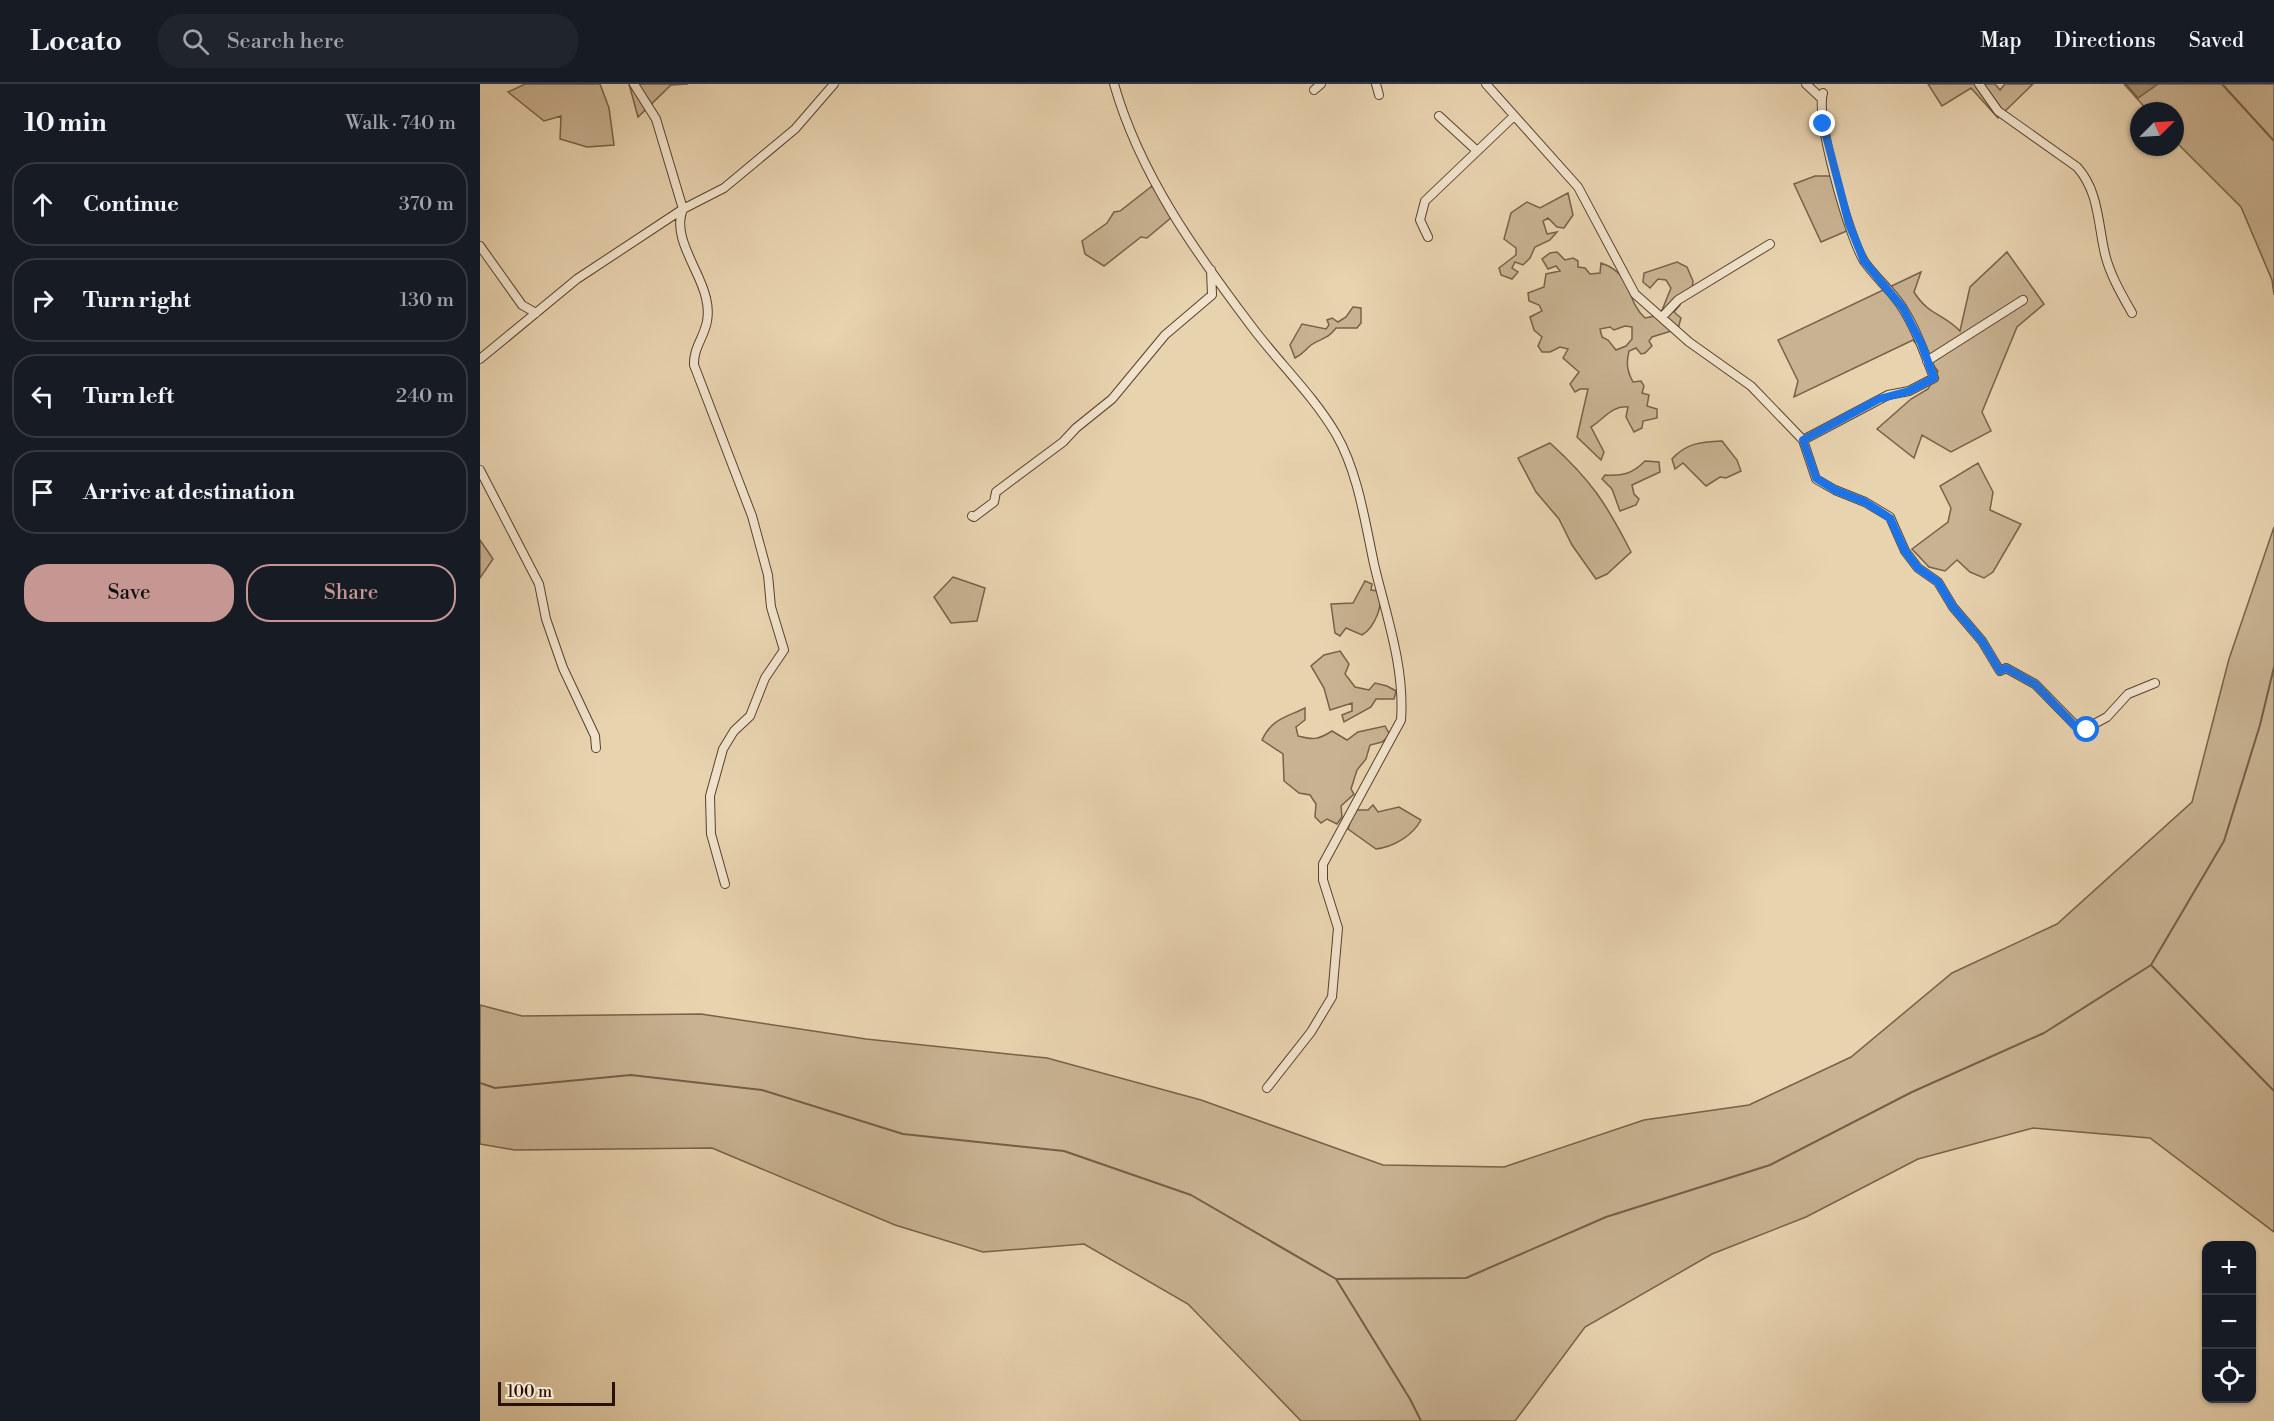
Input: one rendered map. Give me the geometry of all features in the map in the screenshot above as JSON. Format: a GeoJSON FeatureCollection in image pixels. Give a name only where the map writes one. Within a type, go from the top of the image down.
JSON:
{"type":"FeatureCollection","features":[{"type":"Feature","properties":{"kind":"street"},"geometry":{"type":"LineString","coordinates":[[634,84],[656,119],[683,209],[679,222],[681,235],[708,307],[704,337],[693,359],[694,365],[752,516],[768,575],[771,607],[784,652],[765,678],[750,716],[734,731],[723,748],[712,790],[711,834],[725,884]]}},
{"type":"Feature","properties":{"kind":"street"},"geometry":{"type":"LineString","coordinates":[[480,358],[577,279],[683,209],[735,179],[795,129],[834,84]]}},
{"type":"Feature","properties":{"kind":"street"},"geometry":{"type":"LineString","coordinates":[[1114,84],[1139,151],[1162,198],[1252,327],[1328,423],[1343,450],[1365,518],[1385,603],[1402,700],[1401,720],[1396,733],[1380,756],[1323,864],[1323,880],[1338,928],[1332,998],[1311,1032],[1267,1088]]}},
{"type":"Feature","properties":{"kind":"street"},"geometry":{"type":"LineString","coordinates":[[1314,90],[1321,84]]}},
{"type":"Feature","properties":{"kind":"street"},"geometry":{"type":"LineString","coordinates":[[1376,84],[1379,95]]}},
{"type":"Feature","properties":{"kind":"street"},"geometry":{"type":"LineString","coordinates":[[1486,84],[1569,175],[1589,207],[1635,294],[1695,347],[1751,386],[1803,440],[1816,478],[1835,490],[1865,502],[1890,518],[1905,551],[1918,568],[1938,582],[1953,607],[1982,641],[2000,671],[2006,668],[2035,684],[2081,731],[2093,727],[2107,717],[2128,694],[2155,683]]}},
{"type":"Feature","properties":{"kind":"street"},"geometry":{"type":"LineString","coordinates":[[1803,440],[1879,399],[1909,391],[1934,378],[1903,308],[1864,261],[1831,159],[1821,113],[1822,95],[1806,84]]}},
{"type":"Feature","properties":{"kind":"street"},"geometry":{"type":"LineString","coordinates":[[1979,84],[1998,111],[2077,167],[2086,178],[2100,220],[2107,262],[2132,313]]}},
{"type":"Feature","properties":{"kind":"street"},"geometry":{"type":"LineString","coordinates":[[1439,116],[1476,150]]}},
{"type":"Feature","properties":{"kind":"street"},"geometry":{"type":"LineString","coordinates":[[1428,237],[1420,220],[1425,201],[1514,116]]}},
{"type":"Feature","properties":{"kind":"street"},"geometry":{"type":"LineString","coordinates":[[1662,317],[1678,300],[1770,244]]}},
{"type":"Feature","properties":{"kind":"street"},"geometry":{"type":"LineString","coordinates":[[480,246],[522,304],[536,313]]}},
{"type":"Feature","properties":{"kind":"street"},"geometry":{"type":"LineString","coordinates":[[972,516],[974,517],[994,502],[996,492],[1063,442],[1112,399],[1165,335],[1212,295],[1211,270]]}},
{"type":"Feature","properties":{"kind":"street"},"geometry":{"type":"LineString","coordinates":[[1927,361],[2023,300]]}},
{"type":"Feature","properties":{"kind":"street"},"geometry":{"type":"LineString","coordinates":[[480,470],[539,584],[546,619],[563,668],[595,736],[596,748]]}},
{"type":"Feature","properties":{"kind":"shaded area"},"geometry":{"type":"Polygon","coordinates":[[[525,84],[600,84],[609,108],[614,145],[587,147],[560,139],[561,116],[544,121],[508,92],[525,84]]]}},
{"type":"Feature","properties":{"kind":"shaded area"},"geometry":{"type":"Polygon","coordinates":[[[629,84],[688,84],[671,85],[638,117],[629,84]]]}},
{"type":"Feature","properties":{"kind":"shaded area"},"geometry":{"type":"Polygon","coordinates":[[[1928,84],[1995,84],[2000,90],[2005,84],[2033,84],[1998,118],[1971,88],[1942,106],[1928,84]]]}},
{"type":"Feature","properties":{"kind":"shaded area"},"geometry":{"type":"Polygon","coordinates":[[[2124,84],[2274,84],[2274,295],[2272,280],[2241,207],[2184,150],[2184,102],[2140,102],[2124,84]]]}},
{"type":"Feature","properties":{"kind":"shaded area"},"geometry":{"type":"Polygon","coordinates":[[[2126,84],[2158,84],[2138,98],[2126,84]]]}},
{"type":"Feature","properties":{"kind":"shaded area"},"geometry":{"type":"Polygon","coordinates":[[[1815,176],[1834,176],[1849,230],[1821,242],[1794,184],[1815,176]]]}},
{"type":"Feature","properties":{"kind":"shaded area"},"geometry":{"type":"Polygon","coordinates":[[[1152,186],[1173,216],[1147,238],[1141,237],[1104,266],[1085,254],[1082,241],[1107,223],[1114,212],[1120,211],[1152,186]]]}},
{"type":"Feature","properties":{"kind":"shaded area"},"geometry":{"type":"Polygon","coordinates":[[[1568,193],[1573,215],[1564,228],[1557,227],[1548,218],[1543,221],[1547,234],[1557,232],[1550,240],[1535,247],[1530,258],[1523,265],[1515,262],[1512,268],[1518,272],[1512,279],[1501,275],[1499,268],[1516,255],[1516,248],[1504,239],[1511,213],[1527,202],[1540,208],[1568,193]]]}},
{"type":"Feature","properties":{"kind":"shaded area"},"geometry":{"type":"Polygon","coordinates":[[[1557,252],[1565,260],[1573,258],[1578,261],[1578,267],[1585,268],[1590,274],[1600,273],[1601,263],[1612,268],[1624,280],[1634,303],[1645,318],[1660,315],[1671,288],[1666,280],[1658,279],[1650,288],[1643,282],[1644,273],[1677,262],[1687,267],[1693,281],[1692,290],[1682,294],[1680,305],[1674,312],[1681,318],[1678,329],[1652,337],[1649,341],[1652,346],[1645,353],[1641,354],[1636,348],[1629,351],[1628,367],[1631,378],[1633,382],[1641,381],[1644,386],[1642,393],[1649,395],[1647,406],[1657,409],[1657,418],[1643,421],[1642,428],[1634,432],[1626,417],[1628,407],[1617,408],[1608,414],[1591,427],[1604,452],[1601,460],[1577,437],[1588,389],[1575,392],[1570,384],[1579,372],[1563,358],[1568,349],[1560,347],[1550,352],[1542,352],[1538,346],[1542,337],[1534,330],[1530,317],[1542,311],[1539,305],[1529,301],[1528,293],[1544,287],[1546,274],[1560,271],[1556,266],[1548,269],[1542,259],[1550,253],[1557,252]],[[1625,326],[1614,330],[1610,327],[1600,329],[1602,337],[1608,340],[1616,350],[1626,346],[1632,339],[1632,327],[1625,326]]]}},
{"type":"Feature","properties":{"kind":"shaded area"},"geometry":{"type":"Polygon","coordinates":[[[2007,252],[2044,304],[2017,327],[1982,412],[1991,431],[1951,452],[1922,435],[1914,458],[1877,429],[1911,399],[1928,389],[1938,371],[1913,340],[1794,397],[1798,381],[1778,340],[1921,272],[1914,292],[1925,306],[1960,331],[1970,287],[2007,252]]]}},
{"type":"Feature","properties":{"kind":"shaded area"},"geometry":{"type":"Polygon","coordinates":[[[1353,307],[1361,308],[1361,323],[1357,328],[1336,328],[1330,335],[1311,345],[1295,358],[1290,345],[1302,324],[1326,329],[1329,325],[1327,320],[1332,318],[1338,322],[1346,317],[1353,307]]]}},
{"type":"Feature","properties":{"kind":"shaded area"},"geometry":{"type":"Polygon","coordinates":[[[1722,441],[1737,460],[1741,471],[1726,478],[1720,477],[1706,486],[1683,463],[1675,469],[1672,459],[1688,447],[1722,441]]]}},
{"type":"Feature","properties":{"kind":"shaded area"},"geometry":{"type":"Polygon","coordinates":[[[1550,443],[1596,493],[1631,552],[1607,574],[1596,579],[1572,545],[1559,519],[1536,492],[1518,458],[1550,443]]]}},
{"type":"Feature","properties":{"kind":"shaded area"},"geometry":{"type":"Polygon","coordinates":[[[1645,461],[1659,462],[1660,472],[1632,485],[1634,494],[1639,499],[1636,505],[1620,511],[1612,489],[1602,479],[1605,475],[1617,475],[1636,469],[1645,461]]]}},
{"type":"Feature","properties":{"kind":"shaded area"},"geometry":{"type":"Polygon","coordinates":[[[1978,463],[1993,492],[1990,510],[2021,524],[1993,572],[1984,578],[1970,572],[1957,560],[1945,571],[1929,567],[1912,549],[1948,522],[1951,508],[1940,486],[1978,463]]]}},
{"type":"Feature","properties":{"kind":"shaded area"},"geometry":{"type":"Polygon","coordinates":[[[2274,527],[2274,1232],[2150,1138],[2033,1128],[1918,1159],[1806,1217],[1712,1254],[1585,1327],[1515,1421],[1301,1421],[1188,1304],[1084,1244],[983,1252],[895,1225],[712,1148],[515,1150],[480,1144],[480,1005],[522,1016],[701,1014],[866,1039],[1047,1058],[1201,1100],[1383,1165],[1504,1167],[1644,1120],[1749,1105],[1851,1057],[1952,973],[2057,924],[2192,802],[2229,659],[2274,527]]]}},
{"type":"Feature","properties":{"kind":"shaded area"},"geometry":{"type":"Polygon","coordinates":[[[480,540],[493,559],[480,578],[480,540]]]}},
{"type":"Feature","properties":{"kind":"shaded area"},"geometry":{"type":"Polygon","coordinates":[[[953,577],[985,588],[977,621],[951,623],[934,597],[953,577]]]}},
{"type":"Feature","properties":{"kind":"shaded area"},"geometry":{"type":"Polygon","coordinates":[[[1365,581],[1372,584],[1371,590],[1378,591],[1380,596],[1377,615],[1371,627],[1362,635],[1346,628],[1340,636],[1335,633],[1331,604],[1353,603],[1365,581]]]}},
{"type":"Feature","properties":{"kind":"shaded area"},"geometry":{"type":"Polygon","coordinates":[[[1340,651],[1349,664],[1345,674],[1355,687],[1369,690],[1375,683],[1387,686],[1396,691],[1394,699],[1376,699],[1371,707],[1344,722],[1342,715],[1352,711],[1352,703],[1330,710],[1324,688],[1311,666],[1324,655],[1340,651]]]}},
{"type":"Feature","properties":{"kind":"shaded area"},"geometry":{"type":"Polygon","coordinates":[[[1305,708],[1305,720],[1296,727],[1298,736],[1315,738],[1332,731],[1347,740],[1358,732],[1385,726],[1390,735],[1382,742],[1370,745],[1366,759],[1357,770],[1351,789],[1354,794],[1341,806],[1342,817],[1337,824],[1327,819],[1321,823],[1315,817],[1316,804],[1310,795],[1299,793],[1284,781],[1283,754],[1262,740],[1275,723],[1305,708]]]}},
{"type":"Feature","properties":{"kind":"shaded area"},"geometry":{"type":"Polygon","coordinates":[[[1373,805],[1378,812],[1399,807],[1421,820],[1413,831],[1402,839],[1390,846],[1376,849],[1348,829],[1352,815],[1357,810],[1368,810],[1373,805]]]}},
{"type":"Feature","properties":{"kind":"waterway"},"geometry":{"type":"LineString","coordinates":[[2222,84],[2274,141]]}},
{"type":"Feature","properties":{"kind":"waterway"},"geometry":{"type":"LineString","coordinates":[[480,1083],[495,1088],[631,1075],[762,1090],[903,1134],[1064,1151],[1191,1195],[1336,1279],[1466,1278],[1606,1217],[1770,1165],[1912,1092],[2044,1033],[2151,965],[2224,841],[2260,725],[2274,667]]}},
{"type":"Feature","properties":{"kind":"waterway"},"geometry":{"type":"LineString","coordinates":[[2152,966],[2274,1091]]}},
{"type":"Feature","properties":{"kind":"waterway"},"geometry":{"type":"LineString","coordinates":[[1336,1279],[1410,1399],[1421,1421]]}},
{"type":"Feature","properties":{"kind":"route"},"geometry":{"type":"LineString","coordinates":[[1823,124],[1849,224],[1864,261],[1903,308],[1921,343],[1934,378],[1917,388],[1896,392],[1879,399],[1803,440],[1811,472],[1822,483],[1865,502],[1890,518],[1905,551],[1918,568],[1938,582],[1953,607],[1982,641],[2000,671],[2006,668],[2035,684],[2078,729],[2087,730]]}}]}
